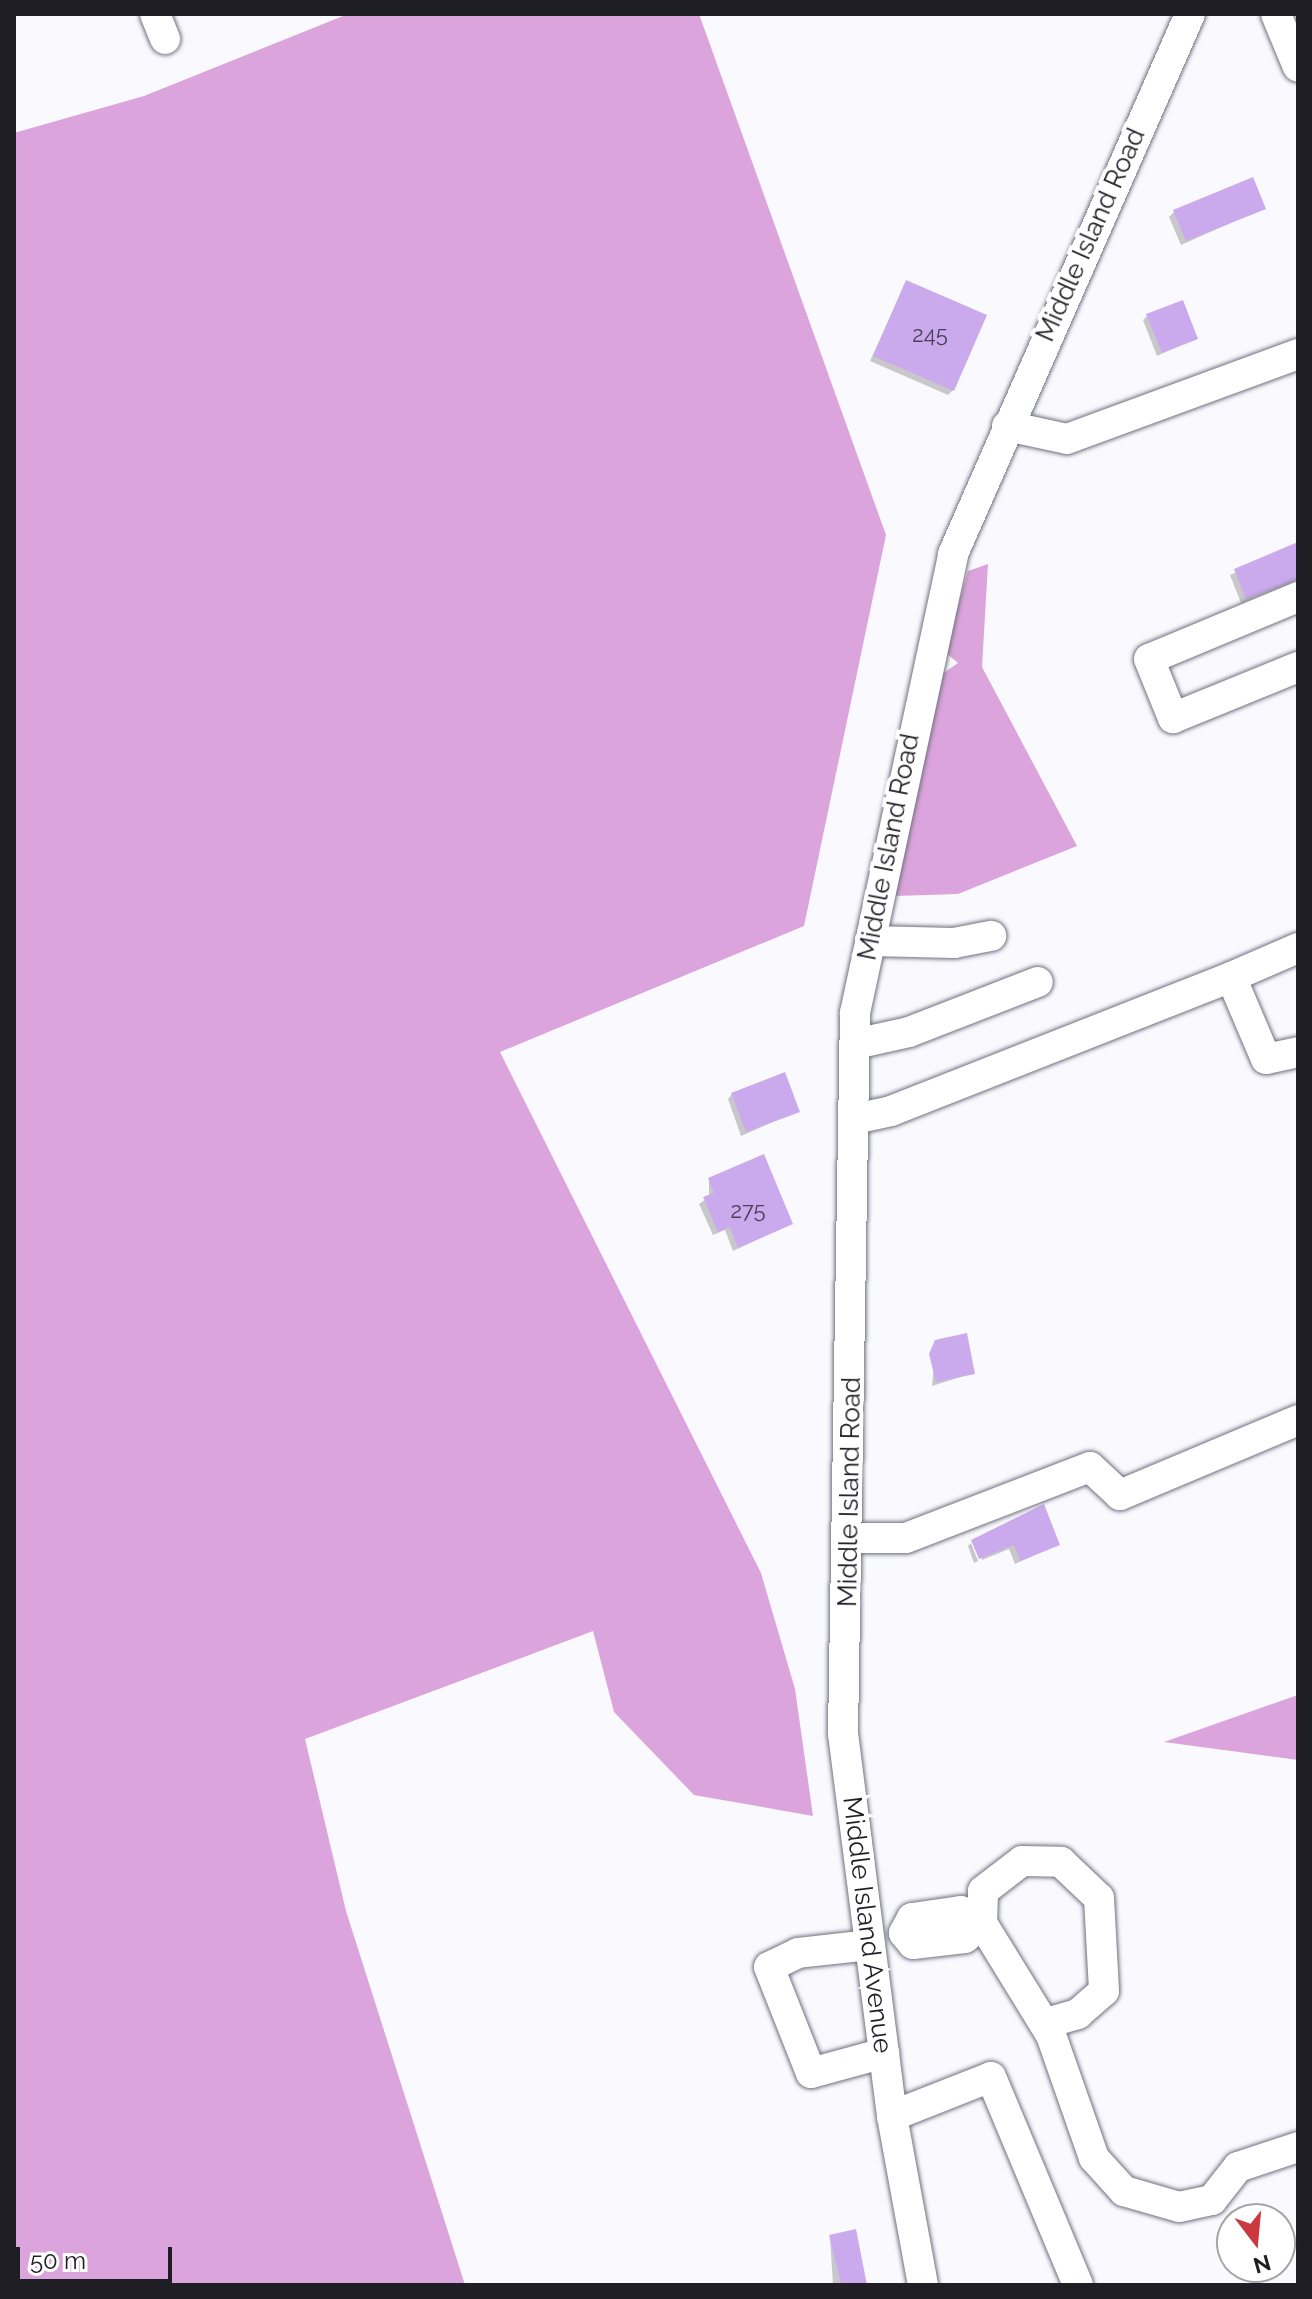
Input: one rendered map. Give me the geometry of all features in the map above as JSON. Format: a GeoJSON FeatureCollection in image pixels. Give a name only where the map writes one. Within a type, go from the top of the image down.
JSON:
{"type":"FeatureCollection","features":[{"type":"Feature","properties":{"kind":"street","name":"Middle Island Road"},"geometry":{"type":"LineString","coordinates":[[843,1734],[850,1538],[855,1044],[870,941],[953,554],[1190,14]]}},
{"type":"Feature","properties":{"kind":"street"},"geometry":{"type":"LineString","coordinates":[[1276,14],[1298,67]]}},
{"type":"Feature","properties":{"kind":"street"},"geometry":{"type":"LineString","coordinates":[[1007,426],[1067,439],[1298,354]]}},
{"type":"Feature","properties":{"kind":"street"},"geometry":{"type":"LineString","coordinates":[[1298,597],[1149,659],[1173,718],[1298,667]]}},
{"type":"Feature","properties":{"kind":"street"},"geometry":{"type":"LineString","coordinates":[[870,941],[954,943],[991,936]]}},
{"type":"Feature","properties":{"kind":"street"},"geometry":{"type":"LineString","coordinates":[[854,1119],[891,1111],[1298,948]]}},
{"type":"Feature","properties":{"kind":"street"},"geometry":{"type":"LineString","coordinates":[[1231,977],[1266,1059],[1298,1052]]}},
{"type":"Feature","properties":{"kind":"street"},"geometry":{"type":"LineString","coordinates":[[855,1044],[909,1032],[1038,982]]}},
{"type":"Feature","properties":{"kind":"street"},"geometry":{"type":"LineString","coordinates":[[850,1538],[906,1538],[1090,1467],[1120,1495],[1298,1420]]}},
{"type":"Feature","properties":{"kind":"street","name":"Middle Island Avenue"},"geometry":{"type":"LineString","coordinates":[[843,1734],[892,2116]]}},
{"type":"Feature","properties":{"kind":"street"},"geometry":{"type":"LineString","coordinates":[[982,1923],[983,1891],[1022,1861],[1061,1862],[1099,1898],[1104,1991],[1078,2014],[1044,2024]]}},
{"type":"Feature","properties":{"kind":"street"},"geometry":{"type":"LineString","coordinates":[[884,2053],[811,2073],[769,1967],[798,1953],[904,1933],[912,1918],[961,1911],[982,1923],[1044,2024],[1073,2080],[1094,2158],[1124,2191],[1179,2207],[1212,2200],[1238,2167],[1298,2147]]}},
{"type":"Feature","properties":{"kind":"street"},"geometry":{"type":"LineString","coordinates":[[923,2285],[892,2116],[991,2077],[1078,2285]]}},
{"type":"Feature","properties":{"kind":"shaded area"},"geometry":{"type":"Polygon","coordinates":[[[348,14],[699,14],[886,535],[804,926],[500,1052],[761,1573],[795,1689],[813,1816],[694,1795],[614,1712],[593,1631],[305,1739],[346,1911],[465,2285],[14,2285],[14,133],[144,96],[348,14]]]}},
{"type":"Feature","properties":{"kind":"shaded area"},"geometry":{"type":"Polygon","coordinates":[[[988,564],[982,667],[1077,846],[958,894],[895,896],[939,676],[958,663],[945,652],[968,571],[988,564]]]}},
{"type":"Feature","properties":{"kind":"shaded area"},"geometry":{"type":"Polygon","coordinates":[[[1298,1695],[1298,1760],[1164,1742],[1298,1695]]]}},
{"type":"Feature","properties":{"kind":"building"},"geometry":{"type":"Polygon","coordinates":[[[1253,177],[1266,209],[1186,241],[1173,210],[1253,177]]]}},
{"type":"Feature","properties":{"kind":"building"},"geometry":{"type":"Polygon","coordinates":[[[906,280],[987,315],[954,391],[873,356],[906,280]]]}},
{"type":"Feature","properties":{"kind":"building"},"geometry":{"type":"Polygon","coordinates":[[[1183,300],[1198,339],[1162,353],[1146,314],[1183,300]]]}},
{"type":"Feature","properties":{"kind":"building"},"geometry":{"type":"Polygon","coordinates":[[[1298,542],[1298,579],[1246,599],[1234,569],[1298,542]]]}},
{"type":"Feature","properties":{"kind":"building"},"geometry":{"type":"Polygon","coordinates":[[[785,1072],[800,1112],[746,1132],[731,1093],[785,1072]]]}},
{"type":"Feature","properties":{"kind":"building"},"geometry":{"type":"Polygon","coordinates":[[[764,1154],[793,1224],[738,1248],[730,1227],[718,1232],[703,1197],[714,1193],[708,1178],[764,1154]]]}},
{"type":"Feature","properties":{"kind":"building"},"geometry":{"type":"Polygon","coordinates":[[[967,1333],[975,1374],[936,1382],[929,1354],[935,1340],[967,1333]]]}},
{"type":"Feature","properties":{"kind":"building"},"geometry":{"type":"Polygon","coordinates":[[[1044,1504],[1060,1545],[1020,1561],[1014,1545],[979,1559],[971,1540],[1044,1504]]]}},
{"type":"Feature","properties":{"kind":"building"},"geometry":{"type":"Polygon","coordinates":[[[856,2229],[867,2285],[841,2285],[829,2235],[856,2229]]]}}]}
